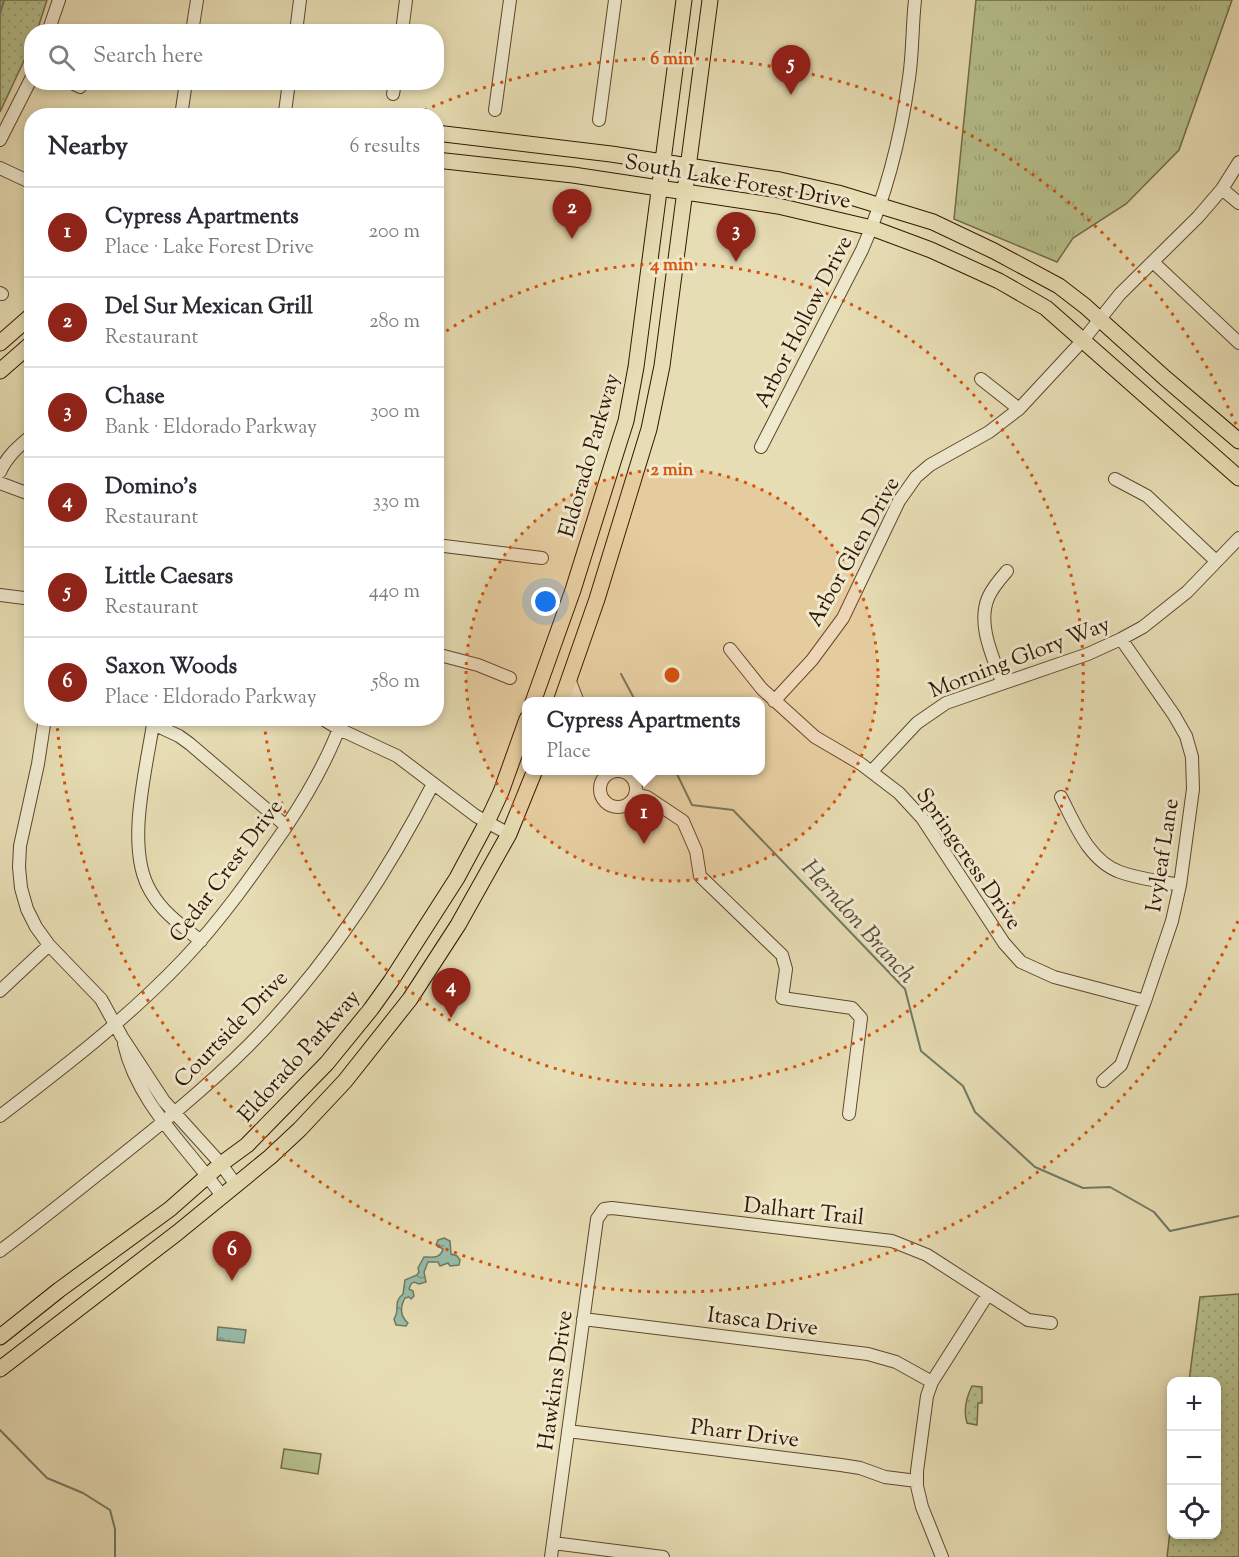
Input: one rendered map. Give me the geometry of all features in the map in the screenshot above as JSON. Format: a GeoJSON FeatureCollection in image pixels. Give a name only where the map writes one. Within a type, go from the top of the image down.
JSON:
{"type":"FeatureCollection","features":[{"type":"Feature","properties":{"kind":"main road","name":"Eldorado Parkway"},"geometry":{"type":"LineString","coordinates":[[535,697],[573,590],[626,421],[636,367],[684,0]]}},
{"type":"Feature","properties":{"kind":"main road"},"geometry":{"type":"LineString","coordinates":[[563,697],[597,598],[649,429],[662,366],[710,0]]}},
{"type":"Feature","properties":{"kind":"main road","name":"South Lake Forest Drive"},"geometry":{"type":"LineString","coordinates":[[444,134],[663,161],[784,181],[879,205],[933,222],[1059,286],[1239,441]]}},
{"type":"Feature","properties":{"kind":"main road","name":"South Lake Forest Drive"},"geometry":{"type":"LineString","coordinates":[[444,161],[659,187],[778,206],[872,228],[931,250],[999,281],[1046,308],[1084,339],[1239,478]]}},
{"type":"Feature","properties":{"kind":"main road"},"geometry":{"type":"LineString","coordinates":[[0,343],[24,322]]}},
{"type":"Feature","properties":{"kind":"main road"},"geometry":{"type":"LineString","coordinates":[[0,371],[24,351]]}},
{"type":"Feature","properties":{"kind":"main road"},"geometry":{"type":"LineString","coordinates":[[626,421],[649,429]]}},
{"type":"Feature","properties":{"kind":"main road"},"geometry":{"type":"LineString","coordinates":[[573,590],[597,598]]}},
{"type":"Feature","properties":{"kind":"main road","name":"Eldorado Parkway"},"geometry":{"type":"LineString","coordinates":[[0,1337],[59,1290],[170,1209],[221,1164],[247,1145],[309,1083],[371,1009],[438,910],[487,822],[501,792],[522,733]]}},
{"type":"Feature","properties":{"kind":"main road"},"geometry":{"type":"LineString","coordinates":[[0,1369],[177,1233],[300,1129],[369,1052],[432,968],[509,834],[533,775]]}},
{"type":"Feature","properties":{"kind":"main road"},"geometry":{"type":"LineString","coordinates":[[369,1052],[359,1040],[361,1031],[386,995],[387,986]]}},
{"type":"Feature","properties":{"kind":"street"},"geometry":{"type":"LineString","coordinates":[[51,24],[59,0]]}},
{"type":"Feature","properties":{"kind":"street"},"geometry":{"type":"LineString","coordinates":[[193,24],[197,0]]}},
{"type":"Feature","properties":{"kind":"street"},"geometry":{"type":"LineString","coordinates":[[297,24],[300,0]]}},
{"type":"Feature","properties":{"kind":"street"},"geometry":{"type":"LineString","coordinates":[[403,24],[406,0]]}},
{"type":"Feature","properties":{"kind":"street"},"geometry":{"type":"LineString","coordinates":[[495,110],[510,0]]}},
{"type":"Feature","properties":{"kind":"street"},"geometry":{"type":"LineString","coordinates":[[599,120],[615,0]]}},
{"type":"Feature","properties":{"kind":"street","name":"Arbor Hollow Drive"},"geometry":{"type":"LineString","coordinates":[[761,447],[872,228],[901,127],[909,76],[915,0]]}},
{"type":"Feature","properties":{"kind":"street"},"geometry":{"type":"LineString","coordinates":[[0,140],[25,90]]}},
{"type":"Feature","properties":{"kind":"street"},"geometry":{"type":"LineString","coordinates":[[182,108],[185,90]]}},
{"type":"Feature","properties":{"kind":"street"},"geometry":{"type":"LineString","coordinates":[[286,108],[288,90]]}},
{"type":"Feature","properties":{"kind":"street","name":"Arbor Glen Drive"},"geometry":{"type":"LineString","coordinates":[[774,701],[812,660],[843,618],[891,517],[908,487],[930,465],[989,432],[1018,409],[1084,339],[1120,294],[1198,218],[1222,189],[1239,162]]}},
{"type":"Feature","properties":{"kind":"street"},"geometry":{"type":"LineString","coordinates":[[0,168],[24,179]]}},
{"type":"Feature","properties":{"kind":"street"},"geometry":{"type":"LineString","coordinates":[[1222,189],[1239,203]]}},
{"type":"Feature","properties":{"kind":"street"},"geometry":{"type":"LineString","coordinates":[[1153,262],[1239,343]]}},
{"type":"Feature","properties":{"kind":"street"},"geometry":{"type":"LineString","coordinates":[[981,379],[1018,409]]}},
{"type":"Feature","properties":{"kind":"street"},"geometry":{"type":"LineString","coordinates":[[0,472],[9,457],[24,443]]}},
{"type":"Feature","properties":{"kind":"street"},"geometry":{"type":"LineString","coordinates":[[1115,479],[1147,496],[1216,561]]}},
{"type":"Feature","properties":{"kind":"street"},"geometry":{"type":"LineString","coordinates":[[0,483],[24,492]]}},
{"type":"Feature","properties":{"kind":"street","name":"Morning Glory Way"},"geometry":{"type":"LineString","coordinates":[[872,771],[902,737],[929,713],[956,698],[1081,656],[1143,627],[1187,592],[1239,538]]}},
{"type":"Feature","properties":{"kind":"street"},"geometry":{"type":"LineString","coordinates":[[444,546],[542,558]]}},
{"type":"Feature","properties":{"kind":"street"},"geometry":{"type":"LineString","coordinates":[[1002,682],[984,618],[988,597],[1007,571]]}},
{"type":"Feature","properties":{"kind":"street"},"geometry":{"type":"LineString","coordinates":[[0,595],[24,598]]}},
{"type":"Feature","properties":{"kind":"street","name":"Ivyleaf Lane"},"geometry":{"type":"LineString","coordinates":[[1103,1081],[1121,1065],[1172,921],[1180,885],[1193,789],[1190,747],[1174,715],[1121,639]]}},
{"type":"Feature","properties":{"kind":"street","name":"Springcress Drive"},"geometry":{"type":"LineString","coordinates":[[730,648],[774,701],[824,744],[872,771],[899,793],[922,818],[1004,943],[1021,962],[1054,977],[1145,1001]]}},
{"type":"Feature","properties":{"kind":"street"},"geometry":{"type":"LineString","coordinates":[[444,656],[478,665],[510,678]]}},
{"type":"Feature","properties":{"kind":"street"},"geometry":{"type":"LineString","coordinates":[[569,679],[576,697]]}},
{"type":"Feature","properties":{"kind":"street"},"geometry":{"type":"LineString","coordinates":[[44,726],[19,867],[21,888],[27,909],[49,945],[101,999],[122,1037],[164,1101],[221,1164],[236,1185]]}},
{"type":"Feature","properties":{"kind":"street"},"geometry":{"type":"LineString","coordinates":[[152,726],[139,815],[139,854],[143,874],[162,908],[201,941]]}},
{"type":"Feature","properties":{"kind":"street"},"geometry":{"type":"LineString","coordinates":[[162,726],[190,744],[286,826]]}},
{"type":"Feature","properties":{"kind":"street","name":"Cedar Crest Drive"},"geometry":{"type":"LineString","coordinates":[[0,1116],[152,992],[201,941],[238,894],[305,798],[340,726]]}},
{"type":"Feature","properties":{"kind":"street"},"geometry":{"type":"LineString","coordinates":[[344,726],[397,756],[476,816],[509,834]]}},
{"type":"Feature","properties":{"kind":"street"},"geometry":{"type":"LineString","coordinates":[[607,775],[600,785],[602,797],[616,807],[628,804],[636,794],[635,782],[629,775]]}},
{"type":"Feature","properties":{"kind":"street","name":"Courtside Drive"},"geometry":{"type":"LineString","coordinates":[[0,1251],[175,1113],[249,1045],[328,954],[394,855],[433,784]]}},
{"type":"Feature","properties":{"kind":"street"},"geometry":{"type":"LineString","coordinates":[[636,794],[648,796],[683,821],[696,851],[700,876],[782,955],[786,969],[782,998],[852,1008],[861,1018],[849,1114]]}},
{"type":"Feature","properties":{"kind":"street"},"geometry":{"type":"LineString","coordinates":[[1061,797],[1084,841],[1107,866],[1119,872],[1180,885]]}},
{"type":"Feature","properties":{"kind":"street"},"geometry":{"type":"LineString","coordinates":[[0,991],[49,945]]}},
{"type":"Feature","properties":{"kind":"street"},"geometry":{"type":"LineString","coordinates":[[122,1037],[127,1058],[137,1081],[164,1122],[222,1196]]}},
{"type":"Feature","properties":{"kind":"street","name":"Dalhart Trail"},"geometry":{"type":"LineString","coordinates":[[602,1210],[612,1208],[892,1241],[927,1255],[1028,1320],[1052,1323]]}},
{"type":"Feature","properties":{"kind":"street","name":"Hawkins Drive"},"geometry":{"type":"LineString","coordinates":[[551,1557],[597,1219],[602,1210]]}},
{"type":"Feature","properties":{"kind":"street"},"geometry":{"type":"LineString","coordinates":[[942,1557],[922,1507],[917,1480],[927,1396],[932,1382],[988,1294]]}},
{"type":"Feature","properties":{"kind":"street","name":"Itasca Drive"},"geometry":{"type":"LineString","coordinates":[[583,1319],[868,1354],[896,1362],[932,1382]]}},
{"type":"Feature","properties":{"kind":"street","name":"Pharr Drive"},"geometry":{"type":"LineString","coordinates":[[568,1431],[841,1465],[860,1468],[890,1478],[917,1480]]}},
{"type":"Feature","properties":{"kind":"street"},"geometry":{"type":"LineString","coordinates":[[553,1543],[663,1557]]}},
{"type":"Feature","properties":{"kind":"green space"},"geometry":{"type":"Polygon","coordinates":[[[0,0],[47,0],[39,24],[24,24],[24,61],[0,112],[0,0]]]}},
{"type":"Feature","properties":{"kind":"green space"},"geometry":{"type":"Polygon","coordinates":[[[976,0],[1232,0],[1179,150],[1126,204],[1073,238],[1057,262],[954,219],[976,0]]]}},
{"type":"Feature","properties":{"kind":"green space"},"geometry":{"type":"Polygon","coordinates":[[[1239,1294],[1239,1557],[1167,1557],[1169,1539],[1221,1539],[1221,1377],[1190,1377],[1200,1297],[1239,1294]]]}},
{"type":"Feature","properties":{"kind":"green space"},"geometry":{"type":"Polygon","coordinates":[[[972,1386],[982,1387],[982,1403],[978,1403],[977,1425],[967,1423],[965,1413],[972,1386]]]}},
{"type":"Feature","properties":{"kind":"green space"},"geometry":{"type":"Polygon","coordinates":[[[284,1449],[321,1454],[318,1474],[281,1468],[284,1449]]]}},
{"type":"Feature","properties":{"kind":"water"},"geometry":{"type":"Polygon","coordinates":[[[444,1238],[450,1241],[451,1254],[460,1260],[459,1265],[450,1266],[448,1263],[440,1266],[438,1262],[428,1262],[424,1272],[426,1282],[411,1284],[409,1289],[413,1291],[414,1296],[411,1299],[405,1298],[402,1305],[402,1314],[408,1323],[406,1326],[396,1325],[394,1319],[397,1303],[403,1294],[405,1280],[417,1275],[424,1257],[436,1257],[440,1254],[443,1249],[436,1245],[438,1240],[444,1238]]]}},
{"type":"Feature","properties":{"kind":"water"},"geometry":{"type":"Polygon","coordinates":[[[218,1327],[246,1330],[244,1343],[217,1340],[218,1327]]]}},
{"type":"Feature","properties":{"kind":"waterway"},"geometry":{"type":"LineString","coordinates":[[0,14],[4,0]]}},
{"type":"Feature","properties":{"kind":"waterway","name":"Herndon Branch"},"geometry":{"type":"LineString","coordinates":[[621,674],[633,697]]}},
{"type":"Feature","properties":{"kind":"waterway","name":"Herndon Branch"},"geometry":{"type":"LineString","coordinates":[[677,775],[692,805],[733,810],[905,989],[921,1051],[963,1086],[975,1112],[1035,1167],[1083,1188],[1110,1187],[1154,1212],[1170,1231],[1239,1216]]}},
{"type":"Feature","properties":{"kind":"waterway"},"geometry":{"type":"LineString","coordinates":[[0,1430],[47,1478],[83,1493],[110,1510],[115,1529],[115,1557]]}},
{"type":"Feature","properties":{"kind":"place","name":"Little Caesars"},"geometry":{"type":"Point","coordinates":[791,95]}},
{"type":"Feature","properties":{"kind":"place","name":"Del Sur Mexican Grill"},"geometry":{"type":"Point","coordinates":[572,239]}},
{"type":"Feature","properties":{"kind":"place","name":"Chase"},"geometry":{"type":"Point","coordinates":[736,262]}},
{"type":"Feature","properties":{"kind":"place","name":"Cypress Apartments"},"geometry":{"type":"Point","coordinates":[644,844]}},
{"type":"Feature","properties":{"kind":"place","name":"Domino's"},"geometry":{"type":"Point","coordinates":[451,1018]}},
{"type":"Feature","properties":{"kind":"place","name":"Saxon Woods"},"geometry":{"type":"Point","coordinates":[232,1281]}}]}
